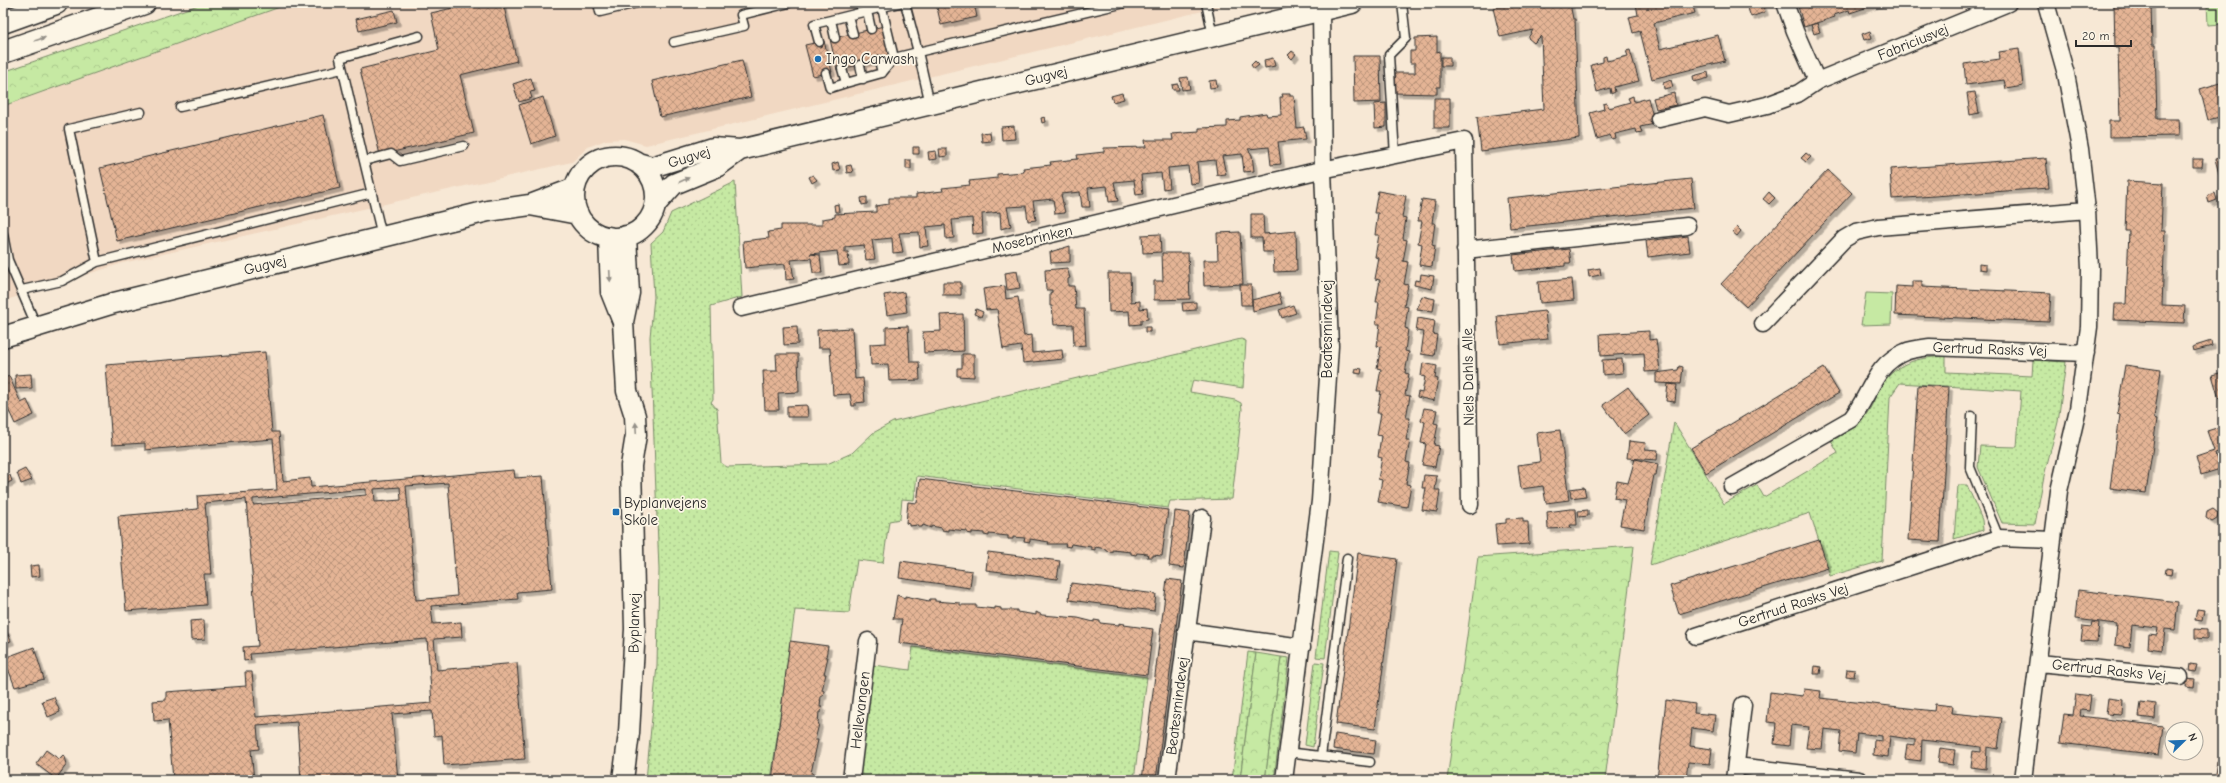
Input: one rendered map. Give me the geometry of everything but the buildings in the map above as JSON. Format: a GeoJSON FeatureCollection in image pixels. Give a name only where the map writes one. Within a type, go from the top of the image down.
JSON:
{"type":"FeatureCollection","features":[{"type":"Feature","properties":{"kind":"highway"},"geometry":{"type":"LineString","coordinates":[[3,22],[56,3]]}},
{"type":"Feature","properties":{"kind":"highway"},"geometry":{"type":"LineString","coordinates":[[3,52],[144,3]]}},
{"type":"Feature","properties":{"kind":"street","name":"Gugvej"},"geometry":{"type":"LineString","coordinates":[[638,163],[652,167],[713,148],[740,150],[1352,3]]}},
{"type":"Feature","properties":{"kind":"street"},"geometry":{"type":"LineString","coordinates":[[1785,3],[1795,31],[1817,81]]}},
{"type":"Feature","properties":{"kind":"street","name":"Fabriciusvej"},"geometry":{"type":"LineString","coordinates":[[1659,119],[1705,108],[1729,114],[1767,105],[1799,93],[1817,81],[2008,3]]}},
{"type":"Feature","properties":{"kind":"street","name":"Gertrud Rasks Vej"},"geometry":{"type":"LineString","coordinates":[[2023,780],[2039,663],[2052,540],[2059,491],[2078,409],[2086,353],[2090,268],[2087,210],[2080,149],[2066,74],[2046,3]]}},
{"type":"Feature","properties":{"kind":"street","name":"Beatesmindevej"},"geometry":{"type":"LineString","coordinates":[[1284,780],[1320,501],[1330,346],[1323,170],[1321,10]]}},
{"type":"Feature","properties":{"kind":"street","name":"Niels Dahls Alle"},"geometry":{"type":"LineString","coordinates":[[1323,170],[1464,141],[1470,505]]}},
{"type":"Feature","properties":{"kind":"street","name":"Gugvej"},"geometry":{"type":"LineString","coordinates":[[655,205],[674,184],[718,166],[740,150]]}},
{"type":"Feature","properties":{"kind":"street"},"geometry":{"type":"LineString","coordinates":[[617,156],[628,158],[638,163],[652,180],[655,189],[655,205],[649,219],[644,225],[617,236],[593,231],[578,214],[574,199],[575,188],[585,168],[600,159],[617,156]]}},
{"type":"Feature","properties":{"kind":"street","name":"Mosebrinken"},"geometry":{"type":"LineString","coordinates":[[741,308],[1323,170]]}},
{"type":"Feature","properties":{"kind":"street","name":"Gugvej"},"geometry":{"type":"LineString","coordinates":[[3,337],[36,325],[114,303],[488,211],[530,205],[575,188]]}},
{"type":"Feature","properties":{"kind":"street","name":"Gugvej"},"geometry":{"type":"LineString","coordinates":[[530,205],[578,214]]}},
{"type":"Feature","properties":{"kind":"street"},"geometry":{"type":"LineString","coordinates":[[1763,324],[1844,239],[1856,232],[1878,227],[2087,210]]}},
{"type":"Feature","properties":{"kind":"street"},"geometry":{"type":"LineString","coordinates":[[1465,250],[1687,226]]}},
{"type":"Feature","properties":{"kind":"street","name":"Byplanvej"},"geometry":{"type":"LineString","coordinates":[[617,236],[630,293],[622,322],[627,391],[635,416],[636,426],[631,466],[635,629],[629,733],[623,780]]}},
{"type":"Feature","properties":{"kind":"street","name":"Gertrud Rasks Vej"},"geometry":{"type":"LineString","coordinates":[[1732,487],[1852,419],[1862,406],[1872,382],[1884,364],[1905,352],[1930,346],[2086,353]]}},
{"type":"Feature","properties":{"kind":"street","name":"Beatesmindevej"},"geometry":{"type":"LineString","coordinates":[[1167,780],[1202,518]]}},
{"type":"Feature","properties":{"kind":"street","name":"Gertrud Rasks Vej"},"geometry":{"type":"LineString","coordinates":[[1696,636],[1999,538],[2052,540]]}},
{"type":"Feature","properties":{"kind":"street"},"geometry":{"type":"LineString","coordinates":[[1186,632],[1302,647]]}},
{"type":"Feature","properties":{"kind":"street","name":"Hellevangen"},"geometry":{"type":"LineString","coordinates":[[851,780],[868,641]]}},
{"type":"Feature","properties":{"kind":"street","name":"Gertrud Rasks Vej"},"geometry":{"type":"LineString","coordinates":[[2039,663],[2180,677]]}},
{"type":"Feature","properties":{"kind":"street"},"geometry":{"type":"LineString","coordinates":[[1743,705],[1735,773],[1859,780]]}},
{"type":"Feature","properties":{"kind":"lane"},"geometry":{"type":"LineString","coordinates":[[598,3],[600,12],[637,3]]}},
{"type":"Feature","properties":{"kind":"lane"},"geometry":{"type":"LineString","coordinates":[[674,42],[744,26],[741,15],[788,3]]}},
{"type":"Feature","properties":{"kind":"lane"},"geometry":{"type":"LineString","coordinates":[[819,42],[814,24],[899,3]]}},
{"type":"Feature","properties":{"kind":"lane"},"geometry":{"type":"LineString","coordinates":[[905,3],[930,104]]}},
{"type":"Feature","properties":{"kind":"lane"},"geometry":{"type":"LineString","coordinates":[[826,73],[830,88],[882,74],[894,58],[1125,3]]}},
{"type":"Feature","properties":{"kind":"lane"},"geometry":{"type":"LineString","coordinates":[[1206,3],[1213,36]]}},
{"type":"Feature","properties":{"kind":"lane"},"geometry":{"type":"LineString","coordinates":[[1395,156],[1389,55],[1406,38],[1402,3]]}},
{"type":"Feature","properties":{"kind":"lane"},"geometry":{"type":"LineString","coordinates":[[882,8],[894,58]]}},
{"type":"Feature","properties":{"kind":"lane"},"geometry":{"type":"LineString","coordinates":[[867,11],[871,29]]}},
{"type":"Feature","properties":{"kind":"lane"},"geometry":{"type":"LineString","coordinates":[[848,16],[853,34]]}},
{"type":"Feature","properties":{"kind":"lane"},"geometry":{"type":"LineString","coordinates":[[831,20],[835,38]]}},
{"type":"Feature","properties":{"kind":"lane"},"geometry":{"type":"LineString","coordinates":[[382,236],[340,58],[419,36]]}},
{"type":"Feature","properties":{"kind":"lane"},"geometry":{"type":"LineString","coordinates":[[879,60],[882,74]]}},
{"type":"Feature","properties":{"kind":"lane"},"geometry":{"type":"LineString","coordinates":[[860,65],[863,79]]}},
{"type":"Feature","properties":{"kind":"lane"},"geometry":{"type":"LineString","coordinates":[[180,107],[342,69]]}},
{"type":"Feature","properties":{"kind":"lane"},"geometry":{"type":"LineString","coordinates":[[842,69],[846,83]]}},
{"type":"Feature","properties":{"kind":"lane"},"geometry":{"type":"LineString","coordinates":[[97,262],[69,129],[141,112]]}},
{"type":"Feature","properties":{"kind":"lane"},"geometry":{"type":"LineString","coordinates":[[364,161],[391,154],[400,161],[464,146]]}},
{"type":"Feature","properties":{"kind":"lane"},"geometry":{"type":"LineString","coordinates":[[22,290],[62,281],[97,262],[372,192]]}},
{"type":"Feature","properties":{"kind":"lane"},"geometry":{"type":"LineString","coordinates":[[3,234],[5,261],[22,290],[36,325]]}},
{"type":"Feature","properties":{"kind":"lane"},"geometry":{"type":"LineString","coordinates":[[1972,416],[1970,467],[1999,538]]}},
{"type":"Feature","properties":{"kind":"lane"},"geometry":{"type":"LineString","coordinates":[[1322,756],[1347,558]]}},
{"type":"Feature","properties":{"kind":"lane"},"geometry":{"type":"LineString","coordinates":[[1287,752],[1370,762]]}},
{"type":"Feature","properties":{"kind":"shaded area"},"geometry":{"type":"Polygon","coordinates":[[[291,3],[1236,3],[646,145],[624,139],[606,140],[588,147],[572,162],[123,263],[3,301],[3,106],[291,3]]]}},
{"type":"Feature","properties":{"kind":"green space"},"geometry":{"type":"Polygon","coordinates":[[[204,3],[291,3],[3,106],[3,72],[204,3]]]}},
{"type":"Feature","properties":{"kind":"green space"},"geometry":{"type":"Polygon","coordinates":[[[2207,3],[2223,3],[2223,24],[2208,25],[2207,3]]]}},
{"type":"Feature","properties":{"kind":"green space"},"geometry":{"type":"Polygon","coordinates":[[[735,182],[742,297],[711,306],[713,399],[711,402],[717,409],[721,463],[727,467],[827,464],[852,453],[873,433],[893,422],[1241,339],[1246,341],[1243,388],[1193,380],[1190,392],[1235,400],[1241,403],[1242,409],[1232,499],[1170,501],[1168,508],[917,476],[914,500],[902,499],[900,519],[889,521],[883,563],[857,560],[849,613],[795,610],[771,780],[646,780],[657,665],[659,570],[650,337],[654,297],[651,243],[663,232],[671,213],[735,182]]]}},
{"type":"Feature","properties":{"kind":"green space"},"geometry":{"type":"Polygon","coordinates":[[[1866,293],[1892,294],[1891,324],[1861,325],[1866,293]]]}},
{"type":"Feature","properties":{"kind":"green space"},"geometry":{"type":"Polygon","coordinates":[[[1946,356],[1946,372],[2032,376],[2033,360],[2066,362],[2058,422],[2044,476],[2035,524],[2002,523],[1978,467],[1980,446],[2017,447],[2021,391],[1900,383],[1890,397],[1882,561],[1830,576],[1810,513],[1650,565],[1674,422],[1724,504],[1757,485],[1764,497],[1838,453],[1831,441],[1842,435],[1862,420],[1884,381],[1891,374],[1907,363],[1916,360],[1946,356]]]}},
{"type":"Feature","properties":{"kind":"green space"},"geometry":{"type":"Polygon","coordinates":[[[1958,485],[1967,485],[1982,520],[1983,530],[1954,539],[1958,485]]]}},
{"type":"Feature","properties":{"kind":"green space"},"geometry":{"type":"Polygon","coordinates":[[[1634,546],[1605,780],[1447,780],[1478,557],[1634,546]]]}},
{"type":"Feature","properties":{"kind":"green space"},"geometry":{"type":"Polygon","coordinates":[[[1329,551],[1338,552],[1325,658],[1316,657],[1329,551]]]}},
{"type":"Feature","properties":{"kind":"green space"},"geometry":{"type":"Polygon","coordinates":[[[913,647],[1147,677],[1134,780],[859,780],[873,665],[910,670],[913,647]]]}},
{"type":"Feature","properties":{"kind":"green space"},"geometry":{"type":"Polygon","coordinates":[[[1248,652],[1256,653],[1240,780],[1232,780],[1248,652]]]}},
{"type":"Feature","properties":{"kind":"green space"},"geometry":{"type":"Polygon","coordinates":[[[1256,653],[1281,657],[1265,780],[1240,780],[1256,653]]]}},
{"type":"Feature","properties":{"kind":"green space"},"geometry":{"type":"Polygon","coordinates":[[[1281,657],[1289,658],[1274,780],[1265,780],[1281,657]]]}},
{"type":"Feature","properties":{"kind":"green space"},"geometry":{"type":"Polygon","coordinates":[[[1315,662],[1324,663],[1313,747],[1305,745],[1315,662]]]}},
{"type":"Feature","properties":{"kind":"place","name":"Ingo Carwash"},"geometry":{"type":"Point","coordinates":[818,59]}},
{"type":"Feature","properties":{"kind":"place","name":"Byplanvejens Skole"},"geometry":{"type":"Point","coordinates":[616,512]}}]}
